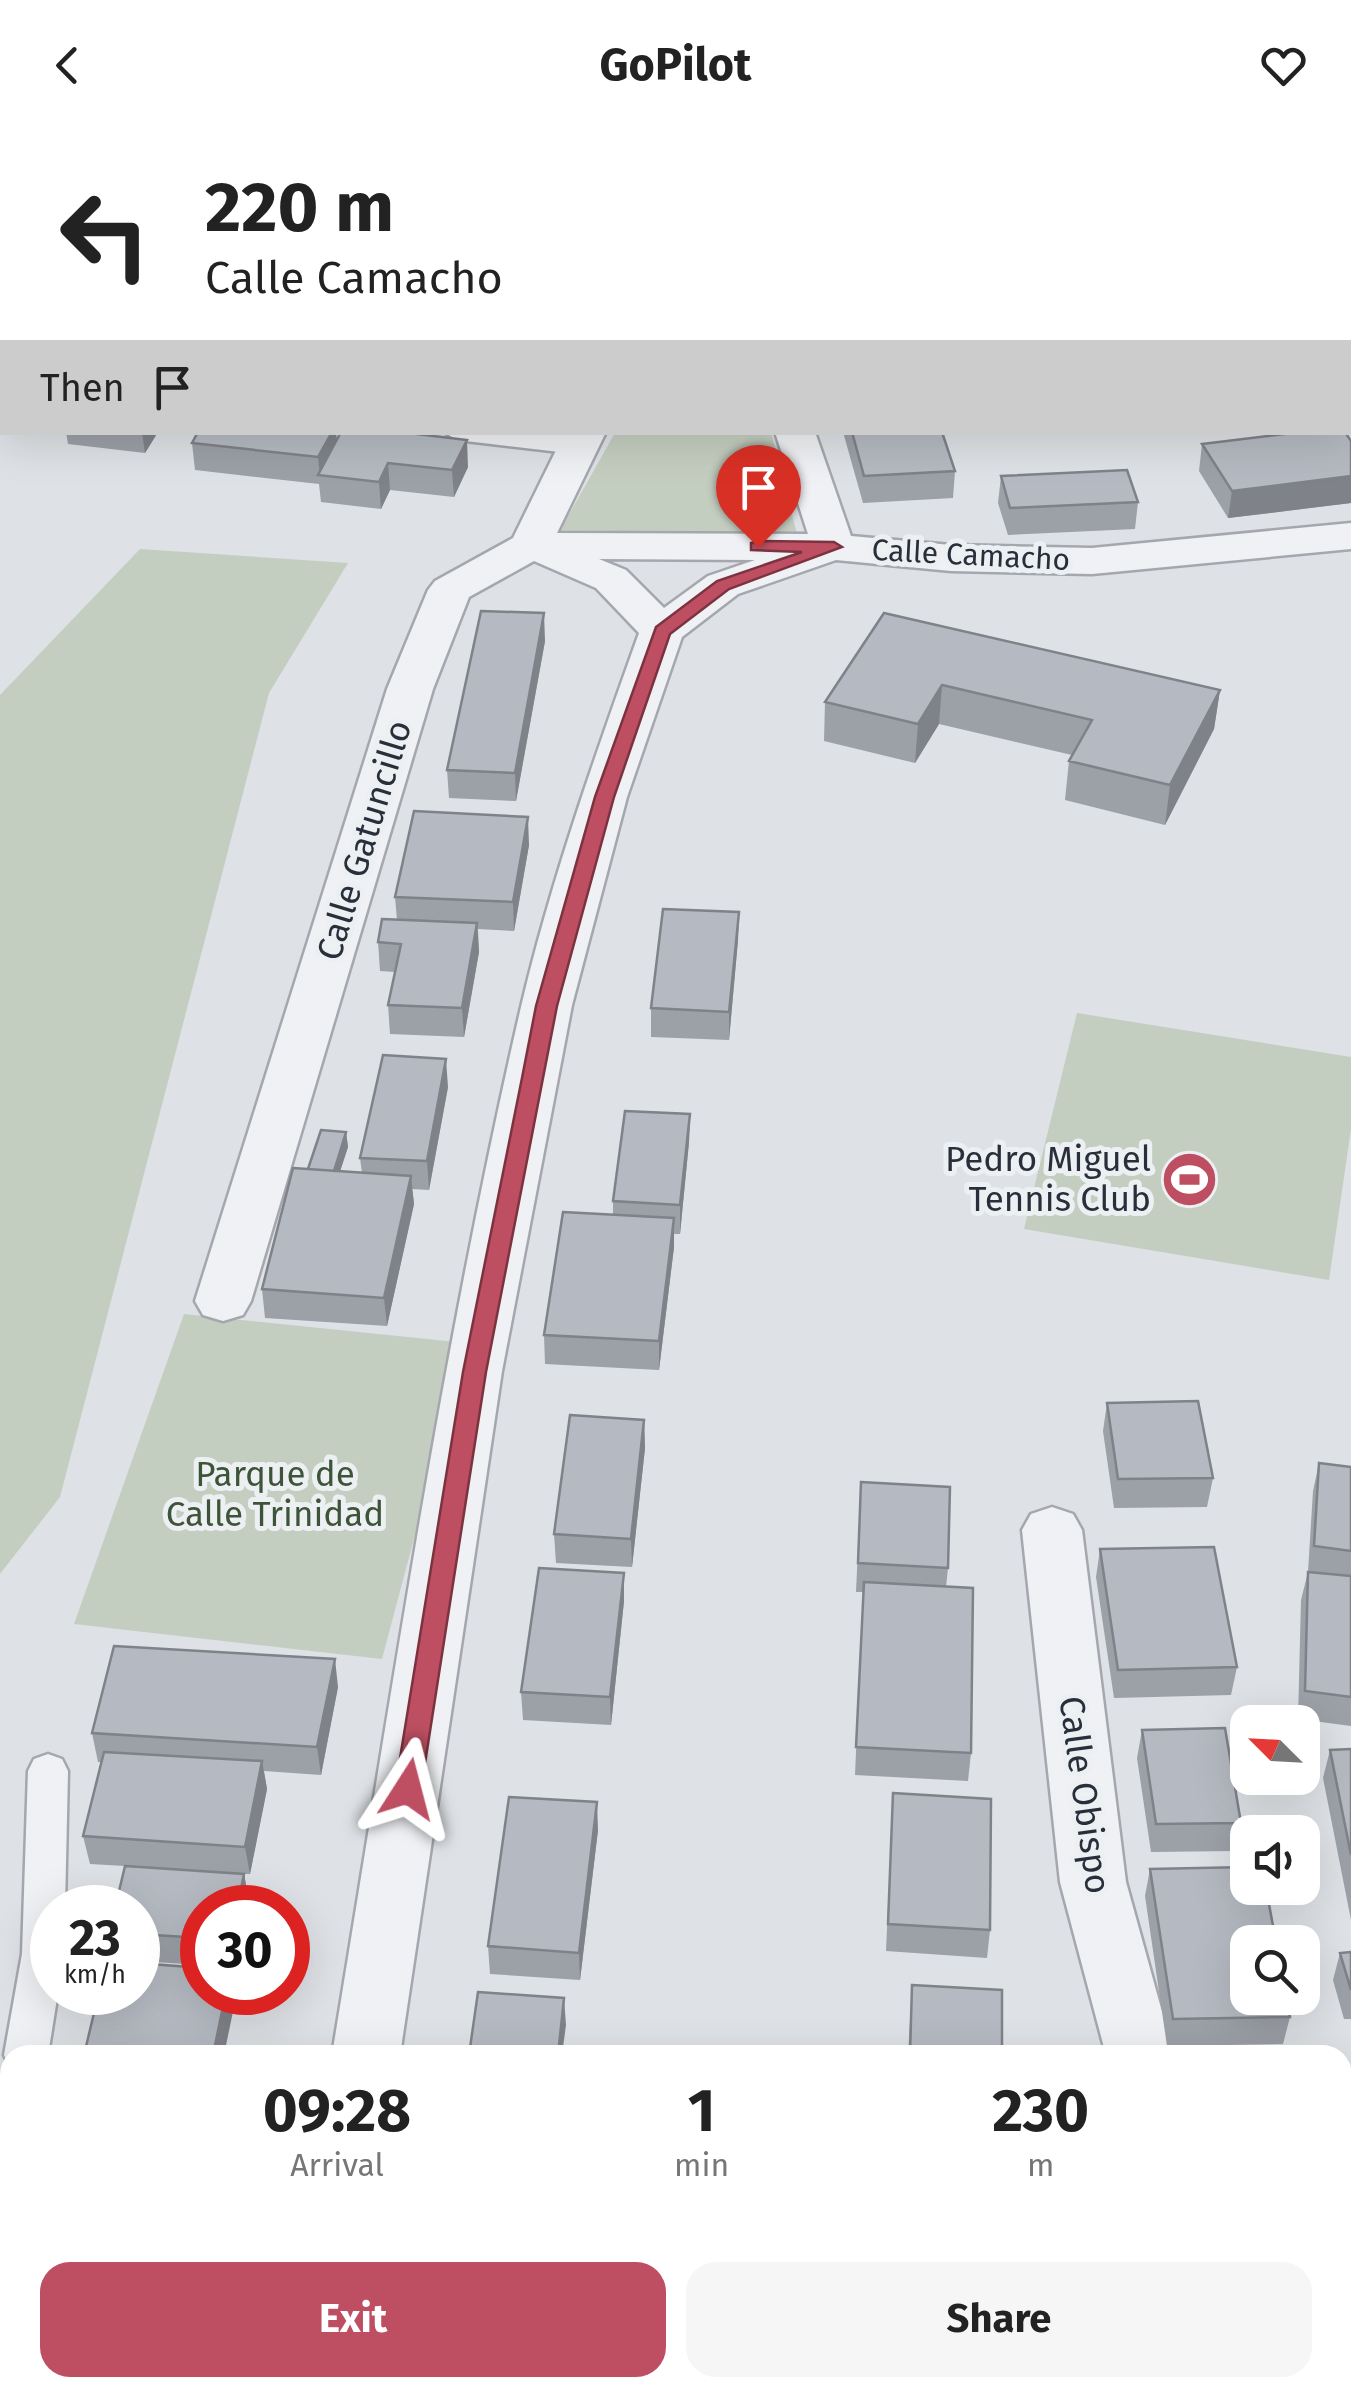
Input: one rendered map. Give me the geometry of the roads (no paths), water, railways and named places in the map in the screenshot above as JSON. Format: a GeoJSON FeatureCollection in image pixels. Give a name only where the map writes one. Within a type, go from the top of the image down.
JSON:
{"type":"FeatureCollection","features":[{"type":"Feature","properties":{"kind":"street"},"geometry":{"type":"LineString","coordinates":[[368,2045],[474,1372],[547,1006],[604,797],[662,631],[723,585],[834,547],[796,435]]}},
{"type":"Feature","properties":{"kind":"street"},"geometry":{"type":"LineString","coordinates":[[582,439],[530,546],[611,579],[662,631]]}},
{"type":"Feature","properties":{"kind":"street","name":"Calle Camacho"},"geometry":{"type":"LineString","coordinates":[[530,546],[834,547],[951,558],[1092,561],[1351,536]]}},
{"type":"Feature","properties":{"kind":"street","name":"Calle Gatuncillo"},"geometry":{"type":"LineString","coordinates":[[223,1302],[410,690],[443,606],[450,590],[530,546]]}},
{"type":"Feature","properties":{"kind":"street","name":"Calle Obispo"},"geometry":{"type":"LineString","coordinates":[[1052,1530],[1094,1882],[1137,2045]]}},
{"type":"Feature","properties":{"kind":"lane"},"geometry":{"type":"LineString","coordinates":[[511,435],[582,439]]}},
{"type":"Feature","properties":{"kind":"lane"},"geometry":{"type":"LineString","coordinates":[[28,2045],[44,1954],[48,1770]]}},
{"type":"Feature","properties":{"kind":"place","name":"Pedro Miguel Tennis Club"},"geometry":{"type":"Point","coordinates":[1190,1179]}},
{"type":"Feature","properties":{"kind":"park label","name":"Parque de Calle Trinidad"},"geometry":{"type":"Point","coordinates":[275,1494]}}]}
